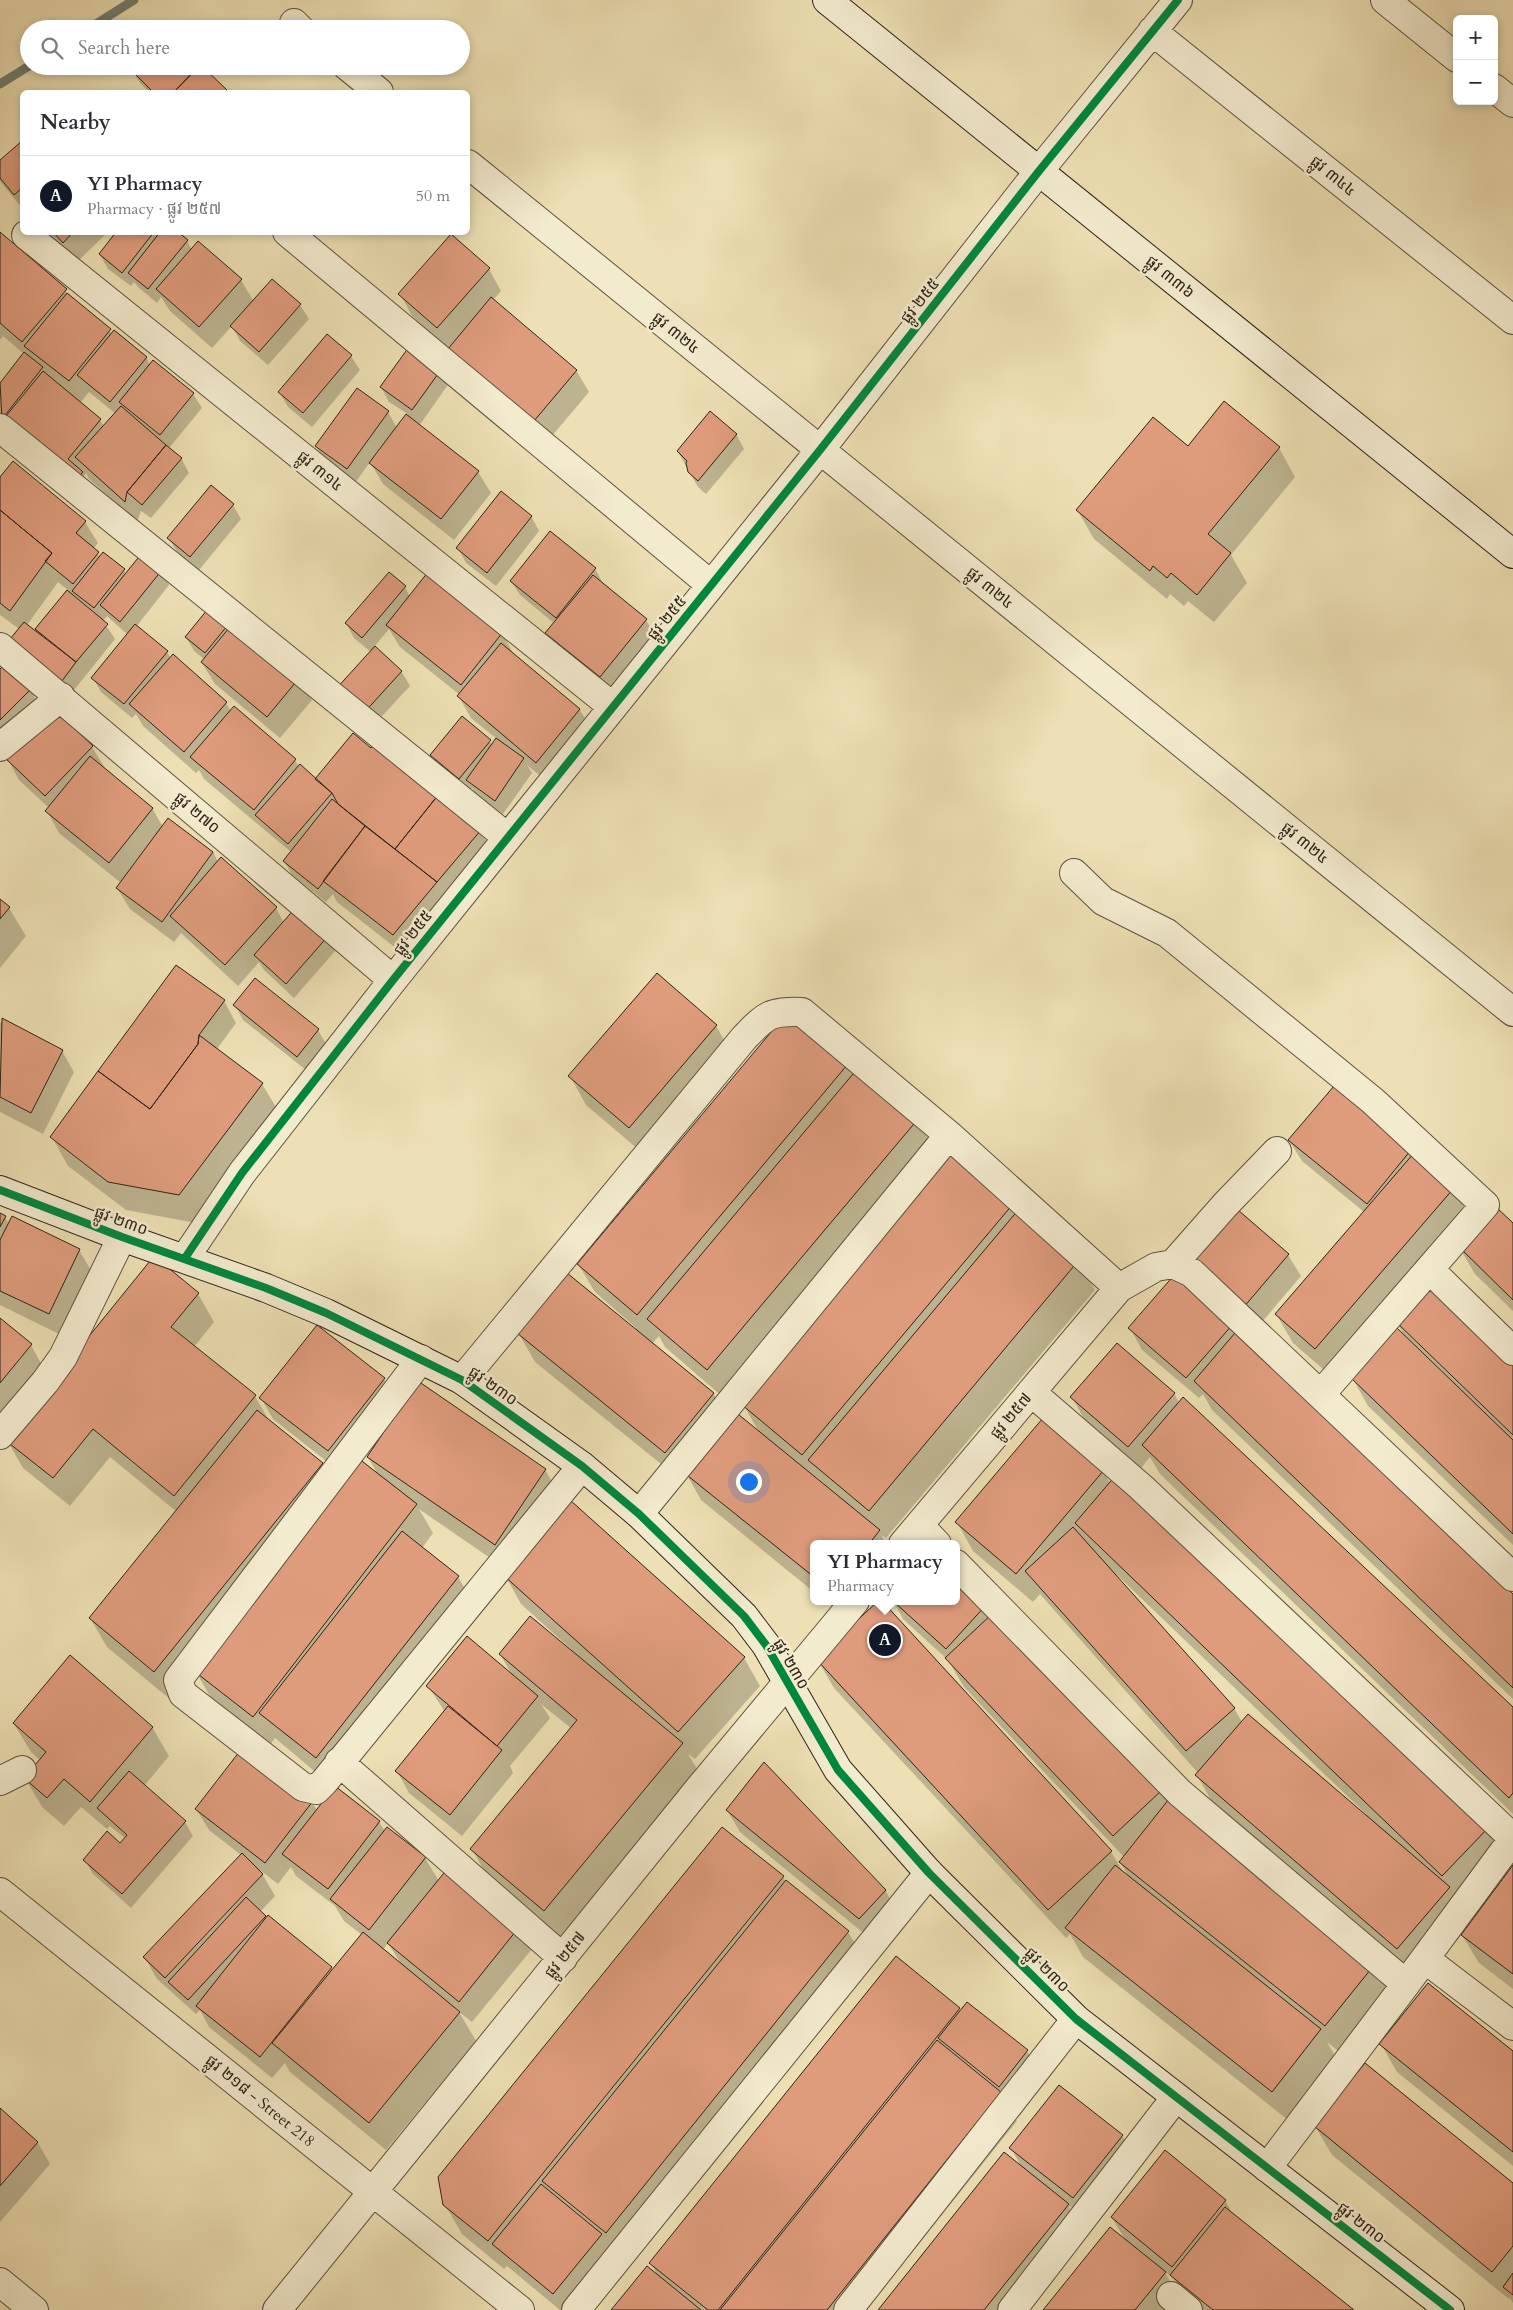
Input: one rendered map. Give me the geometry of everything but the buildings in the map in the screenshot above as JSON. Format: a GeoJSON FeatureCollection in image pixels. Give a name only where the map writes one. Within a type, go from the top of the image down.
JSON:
{"type":"FeatureCollection","features":[{"type":"Feature","properties":{"kind":"street","name":"ផ្លូវ ៣៣៦"},"geometry":{"type":"LineString","coordinates":[[827,0],[1513,554]]}},
{"type":"Feature","properties":{"kind":"street","name":"ផ្លូវ ២៥៥"},"geometry":{"type":"LineString","coordinates":[[185,1258],[242,1173],[393,980],[820,450],[1039,171],[1178,0]]}},
{"type":"Feature","properties":{"kind":"street"},"geometry":{"type":"LineString","coordinates":[[1385,0],[1453,55]]}},
{"type":"Feature","properties":{"kind":"street","name":"ផ្លូវ ៣៤៤"},"geometry":{"type":"LineString","coordinates":[[1152,32],[1513,320]]}},
{"type":"Feature","properties":{"kind":"street"},"geometry":{"type":"LineString","coordinates":[[358,75],[377,90]]}},
{"type":"Feature","properties":{"kind":"street"},"geometry":{"type":"LineString","coordinates":[[1498,91],[1513,103]]}},
{"type":"Feature","properties":{"kind":"street","name":"ផ្លូវ ៣២៤"},"geometry":{"type":"LineString","coordinates":[[470,166],[1513,1012]]}},
{"type":"Feature","properties":{"kind":"street","name":"ផ្លូវ ៣១៤"},"geometry":{"type":"LineString","coordinates":[[26,235],[613,707]]}},
{"type":"Feature","properties":{"kind":"street"},"geometry":{"type":"LineString","coordinates":[[291,235],[711,585]]}},
{"type":"Feature","properties":{"kind":"street"},"geometry":{"type":"LineString","coordinates":[[0,428],[507,837]]}},
{"type":"Feature","properties":{"kind":"street","name":"ផ្លូវ ២៧០"},"geometry":{"type":"LineString","coordinates":[[0,647],[393,980]]}},
{"type":"Feature","properties":{"kind":"street"},"geometry":{"type":"LineString","coordinates":[[0,747],[61,697]]}},
{"type":"Feature","properties":{"kind":"street"},"geometry":{"type":"LineString","coordinates":[[1074,873],[1103,900],[1167,933],[1373,1101],[1484,1205],[1430,1270],[1320,1394]]}},
{"type":"Feature","properties":{"kind":"street"},"geometry":{"type":"LineString","coordinates":[[462,1380],[763,1018],[779,1012],[802,1012],[949,1135],[1119,1288],[1156,1267],[1173,1264],[1192,1273],[1513,1577]]}},
{"type":"Feature","properties":{"kind":"street"},"geometry":{"type":"LineString","coordinates":[[639,1514],[949,1135]]}},
{"type":"Feature","properties":{"kind":"street"},"geometry":{"type":"LineString","coordinates":[[1173,1264],[1225,1205],[1277,1151]]}},
{"type":"Feature","properties":{"kind":"street","name":"ផ្លូវ ២៣០"},"geometry":{"type":"LineString","coordinates":[[0,1190],[309,1306],[421,1359],[462,1380],[582,1466],[639,1514],[744,1616],[766,1645],[786,1683],[838,1770],[930,1873],[1076,2018],[1450,2310]]}},
{"type":"Feature","properties":{"kind":"street"},"geometry":{"type":"LineString","coordinates":[[0,1435],[46,1382],[63,1357],[122,1237]]}},
{"type":"Feature","properties":{"kind":"street"},"geometry":{"type":"LineString","coordinates":[[1430,1270],[1513,1351]]}},
{"type":"Feature","properties":{"kind":"street","name":"ផ្លូវ ២៥៧"},"geometry":{"type":"LineString","coordinates":[[920,1538],[1031,1392],[1119,1288]]}},
{"type":"Feature","properties":{"kind":"street"},"geometry":{"type":"LineString","coordinates":[[421,1359],[178,1680],[183,1694],[303,1787],[316,1790],[582,1466]]}},
{"type":"Feature","properties":{"kind":"street"},"geometry":{"type":"LineString","coordinates":[[1031,1392],[1141,1487],[1513,1839],[1267,2168]]}},
{"type":"Feature","properties":{"kind":"street"},"geometry":{"type":"LineString","coordinates":[[960,1568],[1180,1793],[1406,1984]]}},
{"type":"Feature","properties":{"kind":"street","name":"ផ្លូវ ២៥៧"},"geometry":{"type":"LineString","coordinates":[[276,2310],[786,1683],[852,1605]]}},
{"type":"Feature","properties":{"kind":"street"},"geometry":{"type":"LineString","coordinates":[[340,1762],[562,1958]]}},
{"type":"Feature","properties":{"kind":"street"},"geometry":{"type":"LineString","coordinates":[[576,2310],[930,1873]]}},
{"type":"Feature","properties":{"kind":"street","name":"ផ្លូវ ២១៨ - Street 218"},"geometry":{"type":"LineString","coordinates":[[0,1892],[520,2310]]}},
{"type":"Feature","properties":{"kind":"street"},"geometry":{"type":"LineString","coordinates":[[1425,1959],[1513,2026]]}},
{"type":"Feature","properties":{"kind":"street"},"geometry":{"type":"LineString","coordinates":[[848,2310],[1076,2018]]}},
{"type":"Feature","properties":{"kind":"street"},"geometry":{"type":"LineString","coordinates":[[1012,2310],[1176,2097]]}},
{"type":"Feature","properties":{"kind":"street"},"geometry":{"type":"LineString","coordinates":[[0,2282],[34,2310]]}},
{"type":"Feature","properties":{"kind":"waterway"},"geometry":{"type":"LineString","coordinates":[[102,20],[134,0]]}},
{"type":"Feature","properties":{"kind":"waterway"},"geometry":{"type":"LineString","coordinates":[[0,84],[20,72]]}},
{"type":"Feature","properties":{"kind":"cycle path"},"geometry":{"type":"LineString","coordinates":[[185,1258],[242,1173],[393,980],[820,450],[1039,171],[1178,0]]}},
{"type":"Feature","properties":{"kind":"cycle path"},"geometry":{"type":"LineString","coordinates":[[0,1190],[122,1237],[266,1288],[326,1313],[462,1380],[582,1466],[639,1514],[744,1616],[766,1645],[838,1770],[929,1873],[1076,2019],[1450,2310]]}},
{"type":"Feature","properties":{"kind":"place","name":"YI Pharmacy"},"geometry":{"type":"Point","coordinates":[885,1640]}}]}
